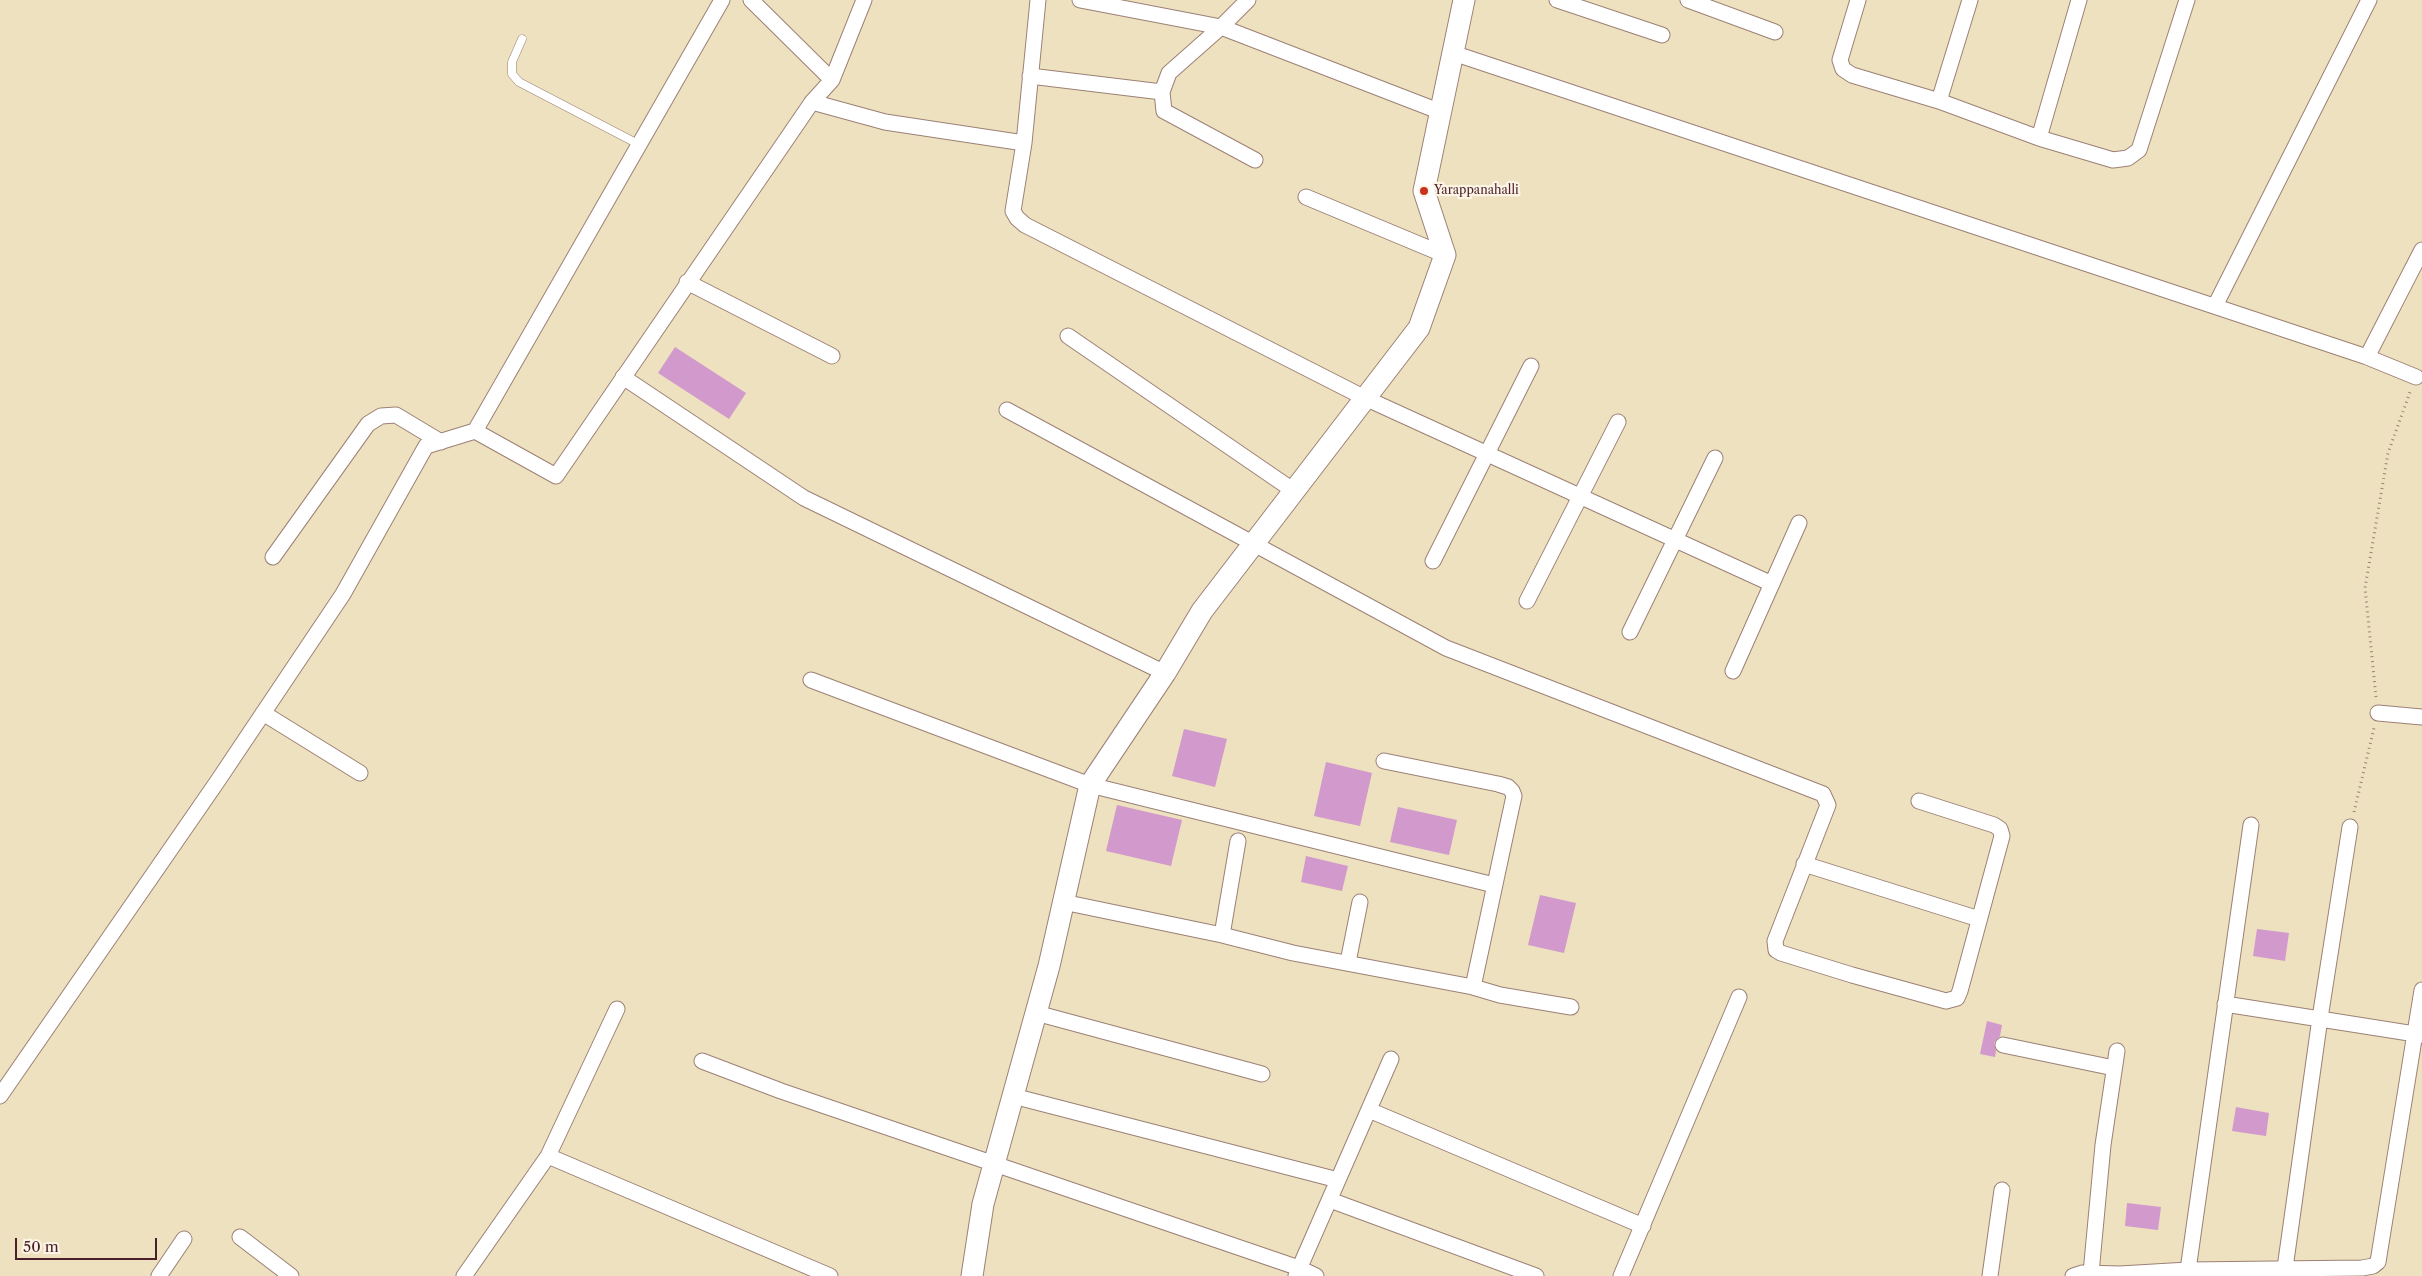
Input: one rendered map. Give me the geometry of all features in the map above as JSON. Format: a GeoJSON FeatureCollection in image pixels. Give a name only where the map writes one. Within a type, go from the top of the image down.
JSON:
{"type":"FeatureCollection","features":[{"type":"Feature","properties":{"kind":"street"},"geometry":{"type":"LineString","coordinates":[[0,1096],[343,594],[426,446],[475,431],[722,0]]}},
{"type":"Feature","properties":{"kind":"street"},"geometry":{"type":"LineString","coordinates":[[751,0],[832,80]]}},
{"type":"Feature","properties":{"kind":"street"},"geometry":{"type":"LineString","coordinates":[[475,431],[556,476],[812,102],[832,80],[864,0]]}},
{"type":"Feature","properties":{"kind":"street"},"geometry":{"type":"LineString","coordinates":[[1038,0],[1024,144],[1013,211],[1017,218],[1026,225],[1365,398],[1772,584]]}},
{"type":"Feature","properties":{"kind":"street"},"geometry":{"type":"LineString","coordinates":[[1080,0],[1221,27],[1441,112]]}},
{"type":"Feature","properties":{"kind":"street"},"geometry":{"type":"LineString","coordinates":[[1248,0],[1221,27],[1169,73],[1162,92],[1164,111],[1255,160]]}},
{"type":"Feature","properties":{"kind":"street"},"geometry":{"type":"LineString","coordinates":[[972,1276],[984,1204],[1036,1013],[1090,784],[1165,673],[1202,611],[1419,328],[1444,254],[1424,191],[1464,0]]}},
{"type":"Feature","properties":{"kind":"street"},"geometry":{"type":"LineString","coordinates":[[1557,0],[1662,35]]}},
{"type":"Feature","properties":{"kind":"street"},"geometry":{"type":"LineString","coordinates":[[1688,0],[1775,32]]}},
{"type":"Feature","properties":{"kind":"street"},"geometry":{"type":"LineString","coordinates":[[1858,0],[1840,60],[1843,69],[1852,75],[1939,101],[2040,138],[2112,160],[2128,158],[2139,150],[2187,0]]}},
{"type":"Feature","properties":{"kind":"street"},"geometry":{"type":"LineString","coordinates":[[1939,101],[1970,0]]}},
{"type":"Feature","properties":{"kind":"street"},"geometry":{"type":"LineString","coordinates":[[2040,138],[2079,0]]}},
{"type":"Feature","properties":{"kind":"street"},"geometry":{"type":"LineString","coordinates":[[2215,306],[2369,0]]}},
{"type":"Feature","properties":{"kind":"street"},"geometry":{"type":"LineString","coordinates":[[1453,53],[2368,357],[2416,377]]}},
{"type":"Feature","properties":{"kind":"street"},"geometry":{"type":"LineString","coordinates":[[1030,76],[1162,92]]}},
{"type":"Feature","properties":{"kind":"street"},"geometry":{"type":"LineString","coordinates":[[812,102],[885,122],[1024,144]]}},
{"type":"Feature","properties":{"kind":"street"},"geometry":{"type":"LineString","coordinates":[[1306,197],[1444,254]]}},
{"type":"Feature","properties":{"kind":"street"},"geometry":{"type":"LineString","coordinates":[[2368,357],[2422,250]]}},
{"type":"Feature","properties":{"kind":"street"},"geometry":{"type":"LineString","coordinates":[[687,282],[832,356]]}},
{"type":"Feature","properties":{"kind":"street"},"geometry":{"type":"LineString","coordinates":[[1068,336],[1294,491]]}},
{"type":"Feature","properties":{"kind":"street"},"geometry":{"type":"LineString","coordinates":[[1433,561],[1531,366]]}},
{"type":"Feature","properties":{"kind":"street"},"geometry":{"type":"LineString","coordinates":[[623,377],[804,498],[1165,673]]}},
{"type":"Feature","properties":{"kind":"street"},"geometry":{"type":"LineString","coordinates":[[1007,410],[1252,545],[1446,648],[1824,794],[1828,805],[1774,941],[1776,950],[1946,1001],[1957,998],[1960,991],[2002,836],[2000,830],[1994,825],[1919,801]]}},
{"type":"Feature","properties":{"kind":"street"},"geometry":{"type":"LineString","coordinates":[[274,557],[368,424],[380,416],[396,414],[440,442]]}},
{"type":"Feature","properties":{"kind":"street"},"geometry":{"type":"LineString","coordinates":[[1527,601],[1618,422]]}},
{"type":"Feature","properties":{"kind":"street"},"geometry":{"type":"LineString","coordinates":[[1630,632],[1715,458]]}},
{"type":"Feature","properties":{"kind":"street"},"geometry":{"type":"LineString","coordinates":[[1733,671],[1799,524]]}},
{"type":"Feature","properties":{"kind":"street"},"geometry":{"type":"LineString","coordinates":[[812,680],[1090,784],[1494,885]]}},
{"type":"Feature","properties":{"kind":"street"},"geometry":{"type":"LineString","coordinates":[[263,713],[360,773]]}},
{"type":"Feature","properties":{"kind":"street"},"geometry":{"type":"LineString","coordinates":[[2378,713],[2422,717]]}},
{"type":"Feature","properties":{"kind":"street"},"geometry":{"type":"LineString","coordinates":[[1384,760],[1508,786],[1514,796],[1473,988]]}},
{"type":"Feature","properties":{"kind":"street"},"geometry":{"type":"LineString","coordinates":[[2188,1270],[2251,825]]}},
{"type":"Feature","properties":{"kind":"street"},"geometry":{"type":"LineString","coordinates":[[2285,1268],[2320,1018],[2350,827]]}},
{"type":"Feature","properties":{"kind":"street"},"geometry":{"type":"LineString","coordinates":[[1222,935],[1238,841]]}},
{"type":"Feature","properties":{"kind":"street"},"geometry":{"type":"LineString","coordinates":[[1804,864],[1979,919]]}},
{"type":"Feature","properties":{"kind":"street"},"geometry":{"type":"LineString","coordinates":[[1063,902],[1222,935],[1293,952],[1571,1007]]}},
{"type":"Feature","properties":{"kind":"street"},"geometry":{"type":"LineString","coordinates":[[1348,962],[1360,902]]}},
{"type":"Feature","properties":{"kind":"street"},"geometry":{"type":"LineString","coordinates":[[2073,1276],[2091,1273],[2120,1274],[2188,1270],[2362,1268],[2378,1262],[2419,1034],[2422,990]]}},
{"type":"Feature","properties":{"kind":"street"},"geometry":{"type":"LineString","coordinates":[[1622,1276],[1738,998]]}},
{"type":"Feature","properties":{"kind":"street"},"geometry":{"type":"LineString","coordinates":[[2225,1004],[2419,1034]]}},
{"type":"Feature","properties":{"kind":"street"},"geometry":{"type":"LineString","coordinates":[[464,1276],[548,1156],[618,1009]]}},
{"type":"Feature","properties":{"kind":"street"},"geometry":{"type":"LineString","coordinates":[[1036,1013],[1262,1074]]}},
{"type":"Feature","properties":{"kind":"street"},"geometry":{"type":"LineString","coordinates":[[2003,1045],[2114,1068]]}},
{"type":"Feature","properties":{"kind":"street"},"geometry":{"type":"LineString","coordinates":[[2091,1273],[2103,1145],[2117,1051]]}},
{"type":"Feature","properties":{"kind":"street"},"geometry":{"type":"LineString","coordinates":[[1298,1272],[1391,1059]]}},
{"type":"Feature","properties":{"kind":"street"},"geometry":{"type":"LineString","coordinates":[[702,1061],[781,1091],[1298,1272],[1316,1276]]}},
{"type":"Feature","properties":{"kind":"street"},"geometry":{"type":"LineString","coordinates":[[1013,1096],[1338,1180]]}},
{"type":"Feature","properties":{"kind":"street"},"geometry":{"type":"LineString","coordinates":[[1369,1110],[1643,1226]]}},
{"type":"Feature","properties":{"kind":"street"},"geometry":{"type":"LineString","coordinates":[[548,1156],[830,1276]]}},
{"type":"Feature","properties":{"kind":"street"},"geometry":{"type":"LineString","coordinates":[[1990,1276],[2002,1190]]}},
{"type":"Feature","properties":{"kind":"street"},"geometry":{"type":"LineString","coordinates":[[1330,1200],[1536,1276]]}},
{"type":"Feature","properties":{"kind":"street"},"geometry":{"type":"LineString","coordinates":[[240,1237],[291,1276]]}},
{"type":"Feature","properties":{"kind":"street"},"geometry":{"type":"LineString","coordinates":[[160,1276],[184,1239]]}},
{"type":"Feature","properties":{"kind":"lane"},"geometry":{"type":"LineString","coordinates":[[522,39],[512,62],[512,74],[519,82],[640,146]]}},
{"type":"Feature","properties":{"kind":"path"},"geometry":{"type":"LineString","coordinates":[[2350,827],[2378,713],[2365,588],[2388,453],[2416,377]]}},
{"type":"Feature","properties":{"kind":"building"},"geometry":{"type":"Polygon","coordinates":[[[675,347],[746,393],[729,419],[658,373],[675,347]]]}},
{"type":"Feature","properties":{"kind":"building"},"geometry":{"type":"Polygon","coordinates":[[[1184,729],[1227,739],[1215,787],[1172,776],[1184,729]]]}},
{"type":"Feature","properties":{"kind":"building"},"geometry":{"type":"Polygon","coordinates":[[[1326,762],[1372,773],[1360,826],[1314,816],[1326,762]]]}},
{"type":"Feature","properties":{"kind":"building"},"geometry":{"type":"Polygon","coordinates":[[[1117,805],[1182,820],[1171,866],[1106,851],[1117,805]]]}},
{"type":"Feature","properties":{"kind":"building"},"geometry":{"type":"Polygon","coordinates":[[[1398,807],[1457,820],[1449,855],[1390,842],[1398,807]]]}},
{"type":"Feature","properties":{"kind":"building"},"geometry":{"type":"Polygon","coordinates":[[[1306,856],[1348,866],[1342,891],[1301,882],[1306,856]]]}},
{"type":"Feature","properties":{"kind":"building"},"geometry":{"type":"Polygon","coordinates":[[[1540,895],[1576,903],[1564,953],[1528,945],[1540,895]]]}},
{"type":"Feature","properties":{"kind":"building"},"geometry":{"type":"Polygon","coordinates":[[[2257,929],[2289,933],[2285,961],[2253,956],[2257,929]]]}},
{"type":"Feature","properties":{"kind":"building"},"geometry":{"type":"Polygon","coordinates":[[[1987,1021],[2002,1025],[2000,1036],[1994,1043],[1995,1057],[1980,1054],[1987,1021]]]}},
{"type":"Feature","properties":{"kind":"building"},"geometry":{"type":"Polygon","coordinates":[[[2236,1107],[2269,1113],[2266,1136],[2232,1131],[2236,1107]]]}},
{"type":"Feature","properties":{"kind":"building"},"geometry":{"type":"Polygon","coordinates":[[[2127,1203],[2161,1207],[2158,1230],[2125,1226],[2127,1203]]]}},
{"type":"Feature","properties":{"kind":"place","name":"Yarappanahalli"},"geometry":{"type":"Point","coordinates":[1424,191]}}]}
